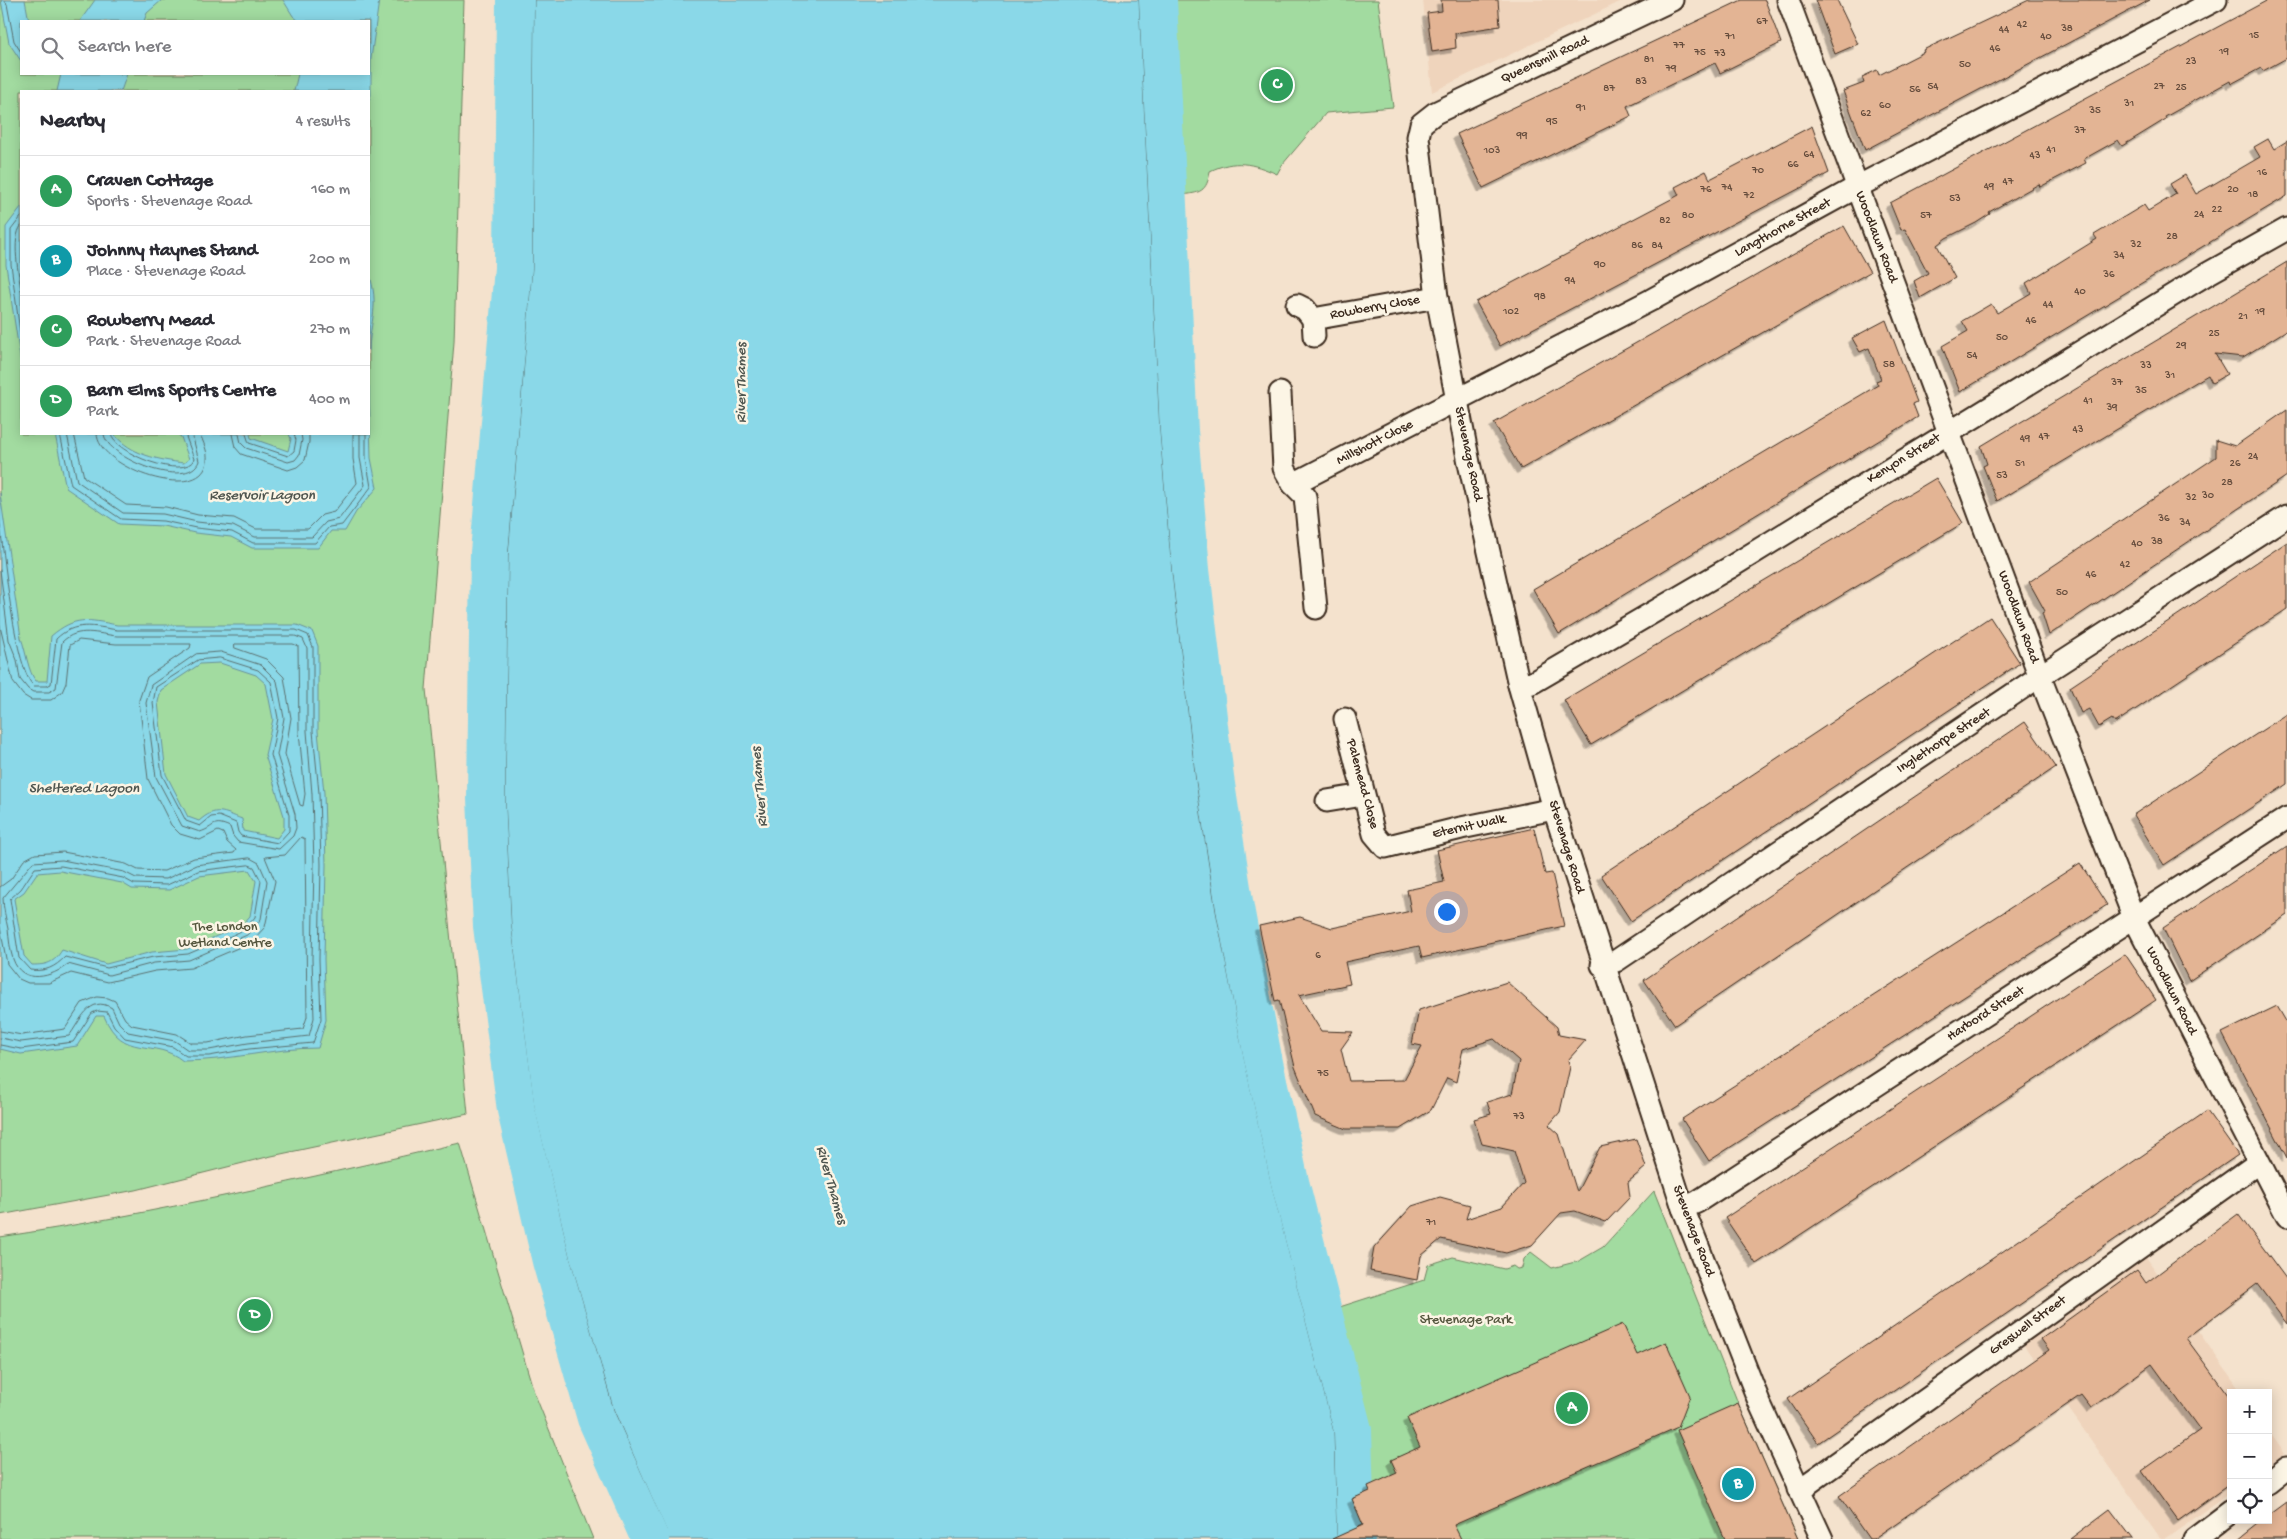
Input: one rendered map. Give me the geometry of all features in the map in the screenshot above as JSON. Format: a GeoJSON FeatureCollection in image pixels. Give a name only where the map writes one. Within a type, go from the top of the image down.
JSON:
{"type":"FeatureCollection","features":[{"type":"Feature","properties":{"kind":"street","name":"Queensmill Road"},"geometry":{"type":"LineString","coordinates":[[1421,124],[1426,118],[1435,113],[1672,0]]}},
{"type":"Feature","properties":{"kind":"street","name":"Woodlawn Road"},"geometry":{"type":"LineString","coordinates":[[1788,0],[2040,677],[2134,918],[2258,1163],[2287,1216]]}},
{"type":"Feature","properties":{"kind":"street","name":"Langthorne Street"},"geometry":{"type":"LineString","coordinates":[[1457,401],[1651,300],[1857,187],[2216,0]]}},
{"type":"Feature","properties":{"kind":"street","name":"Stevenage Road"},"geometry":{"type":"LineString","coordinates":[[1421,124],[1418,137],[1437,296],[1457,401],[1519,685],[1554,809],[1602,965],[1683,1208],[1760,1404],[1822,1539]]}},
{"type":"Feature","properties":{"kind":"street","name":"Kenyon Street"},"geometry":{"type":"LineString","coordinates":[[1519,685],[1532,682],[1728,568],[2207,274],[2287,229]]}},
{"type":"Feature","properties":{"kind":"street","name":"Rowberry Close"},"geometry":{"type":"LineString","coordinates":[[1297,305],[1305,309],[1313,327],[1437,296]]}},
{"type":"Feature","properties":{"kind":"street"},"geometry":{"type":"LineString","coordinates":[[1280,393],[1284,468],[1293,484],[1305,496],[1316,608]]}},
{"type":"Feature","properties":{"kind":"street","name":"Millshott Close"},"geometry":{"type":"LineString","coordinates":[[1293,484],[1457,401]]}},
{"type":"Feature","properties":{"kind":"street","name":"Inglethorpe Street"},"geometry":{"type":"LineString","coordinates":[[1602,965],[1616,961],[2040,677],[2287,516]]}},
{"type":"Feature","properties":{"kind":"street","name":"Palemead Close"},"geometry":{"type":"LineString","coordinates":[[1345,719],[1374,834],[1385,847]]}},
{"type":"Feature","properties":{"kind":"street"},"geometry":{"type":"LineString","coordinates":[[1327,801],[1363,795]]}},
{"type":"Feature","properties":{"kind":"street","name":"Eternit Walk"},"geometry":{"type":"LineString","coordinates":[[1385,847],[1461,828],[1554,809]]}},
{"type":"Feature","properties":{"kind":"street","name":"Harbord Street"},"geometry":{"type":"LineString","coordinates":[[1683,1208],[1754,1165],[2287,818]]}},
{"type":"Feature","properties":{"kind":"street","name":"Greswell Street"},"geometry":{"type":"LineString","coordinates":[[1798,1489],[1809,1484],[2258,1163]]}},
{"type":"Feature","properties":{"kind":"street"},"geometry":{"type":"LineString","coordinates":[[2272,1480],[2287,1468]]}},
{"type":"Feature","properties":{"kind":"street"},"geometry":{"type":"LineString","coordinates":[[2194,1539],[2227,1514]]}},
{"type":"Feature","properties":{"kind":"shaded area"},"geometry":{"type":"Polygon","coordinates":[[[1423,0],[1624,0],[1432,92],[1423,0]]]}},
{"type":"Feature","properties":{"kind":"shaded area"},"geometry":{"type":"Polygon","coordinates":[[[2146,1257],[2239,1389],[2227,1389],[2227,1495],[2164,1539],[2161,1539],[2023,1344],[2146,1257]]]}},
{"type":"Feature","properties":{"kind":"shaded area"},"geometry":{"type":"Polygon","coordinates":[[[2272,1436],[2285,1454],[2272,1463],[2272,1436]]]}},
{"type":"Feature","properties":{"kind":"green space","name":"The London Wetland Centre"},"geometry":{"type":"Polygon","coordinates":[[[0,0],[464,0],[454,342],[426,689],[468,1114],[267,1157],[136,1190],[0,1215],[0,0]]]}},
{"type":"Feature","properties":{"kind":"green space"},"geometry":{"type":"Polygon","coordinates":[[[1158,0],[1378,0],[1393,107],[1326,113],[1282,165],[1277,174],[1251,165],[1228,165],[1210,171],[1207,183],[1202,190],[1181,195],[1181,182],[1165,185],[1164,100],[1158,0]]]}},
{"type":"Feature","properties":{"kind":"green space"},"geometry":{"type":"Polygon","coordinates":[[[460,1143],[534,1392],[593,1539],[0,1539],[0,1237],[115,1218],[288,1182],[460,1143]]]}},
{"type":"Feature","properties":{"kind":"green space","name":"Stevenage Park"},"geometry":{"type":"Polygon","coordinates":[[[1654,1191],[1738,1403],[1798,1539],[1356,1539],[1353,1430],[1324,1312],[1424,1280],[1428,1265],[1453,1257],[1504,1269],[1513,1266],[1517,1269],[1522,1268],[1524,1259],[1531,1252],[1552,1268],[1579,1261],[1603,1247],[1654,1191]]]}},
{"type":"Feature","properties":{"kind":"water"},"geometry":{"type":"Polygon","coordinates":[[[1,0],[25,0],[29,20],[20,20],[20,60],[9,43],[1,0]]]}},
{"type":"Feature","properties":{"kind":"water"},"geometry":{"type":"Polygon","coordinates":[[[95,0],[162,0],[147,13],[144,20],[81,20],[95,0]]]}},
{"type":"Feature","properties":{"kind":"water"},"geometry":{"type":"Polygon","coordinates":[[[283,0],[379,0],[371,59],[370,98],[370,90],[294,90],[298,75],[370,75],[370,20],[298,20],[283,0]]]}},
{"type":"Feature","properties":{"kind":"water","name":"River Thames"},"geometry":{"type":"Polygon","coordinates":[[[515,0],[1158,0],[1179,431],[1191,570],[1215,778],[1235,908],[1263,1058],[1290,1182],[1353,1430],[1356,1539],[650,1539],[596,1418],[551,1261],[516,1110],[492,926],[486,798],[489,554],[513,268],[515,0]]]}},
{"type":"Feature","properties":{"kind":"water"},"geometry":{"type":"Polygon","coordinates":[[[61,75],[127,75],[121,90],[57,90],[61,75]]]}},
{"type":"Feature","properties":{"kind":"water"},"geometry":{"type":"Polygon","coordinates":[[[20,208],[20,357],[6,265],[6,227],[20,208]]]}},
{"type":"Feature","properties":{"kind":"water"},"geometry":{"type":"Polygon","coordinates":[[[370,277],[374,295],[370,340],[370,277]]]}},
{"type":"Feature","properties":{"kind":"water","name":"Reservoir Lagoon"},"geometry":{"type":"Polygon","coordinates":[[[370,422],[371,458],[377,488],[356,512],[345,531],[331,531],[318,548],[252,548],[231,537],[195,533],[163,526],[119,524],[66,488],[55,435],[115,435],[137,452],[155,458],[184,463],[189,459],[181,437],[178,435],[250,435],[251,438],[288,451],[291,439],[289,435],[370,435],[370,422]]]}},
{"type":"Feature","properties":{"kind":"water","name":"Sheltered Lagoon"},"geometry":{"type":"Polygon","coordinates":[[[0,493],[21,638],[29,667],[36,681],[47,681],[51,636],[75,622],[97,621],[117,625],[297,625],[312,631],[318,646],[318,731],[324,793],[326,1020],[318,1048],[284,1050],[217,1059],[183,1061],[161,1050],[130,1044],[120,1039],[104,1016],[96,1016],[77,1046],[21,1054],[0,1049],[0,493]],[[220,663],[200,664],[161,690],[158,702],[166,774],[188,817],[199,821],[210,813],[225,813],[242,819],[243,831],[277,838],[284,829],[284,816],[265,755],[273,719],[266,684],[256,675],[220,663]],[[249,870],[199,876],[169,890],[132,889],[122,883],[60,871],[37,873],[24,892],[14,899],[24,956],[32,965],[42,964],[56,958],[62,950],[106,964],[152,952],[187,949],[242,925],[250,916],[256,881],[249,870]]]}},
{"type":"Feature","properties":{"kind":"building"},"geometry":{"type":"Polygon","coordinates":[[[1441,0],[1498,0],[1500,26],[1455,33],[1456,48],[1432,52],[1427,13],[1442,11],[1441,0]]]}},
{"type":"Feature","properties":{"kind":"building"},"geometry":{"type":"Polygon","coordinates":[[[1742,0],[1765,0],[1781,43],[1720,73],[1715,63],[1627,106],[1631,116],[1483,188],[1457,134],[1742,0]]]}},
{"type":"Feature","properties":{"kind":"building"},"geometry":{"type":"Polygon","coordinates":[[[1815,0],[1837,0],[1858,44],[1835,54],[1815,0]]]}},
{"type":"Feature","properties":{"kind":"building"},"geometry":{"type":"Polygon","coordinates":[[[2029,0],[2150,0],[1865,150],[1843,91],[1864,83],[1862,77],[1877,70],[1879,75],[1924,52],[1923,50],[2029,0]]]}},
{"type":"Feature","properties":{"kind":"building"},"geometry":{"type":"Polygon","coordinates":[[[2268,0],[2287,0],[2287,58],[2263,71],[2261,68],[2231,84],[2230,81],[2165,117],[2166,119],[2122,146],[2118,140],[2084,159],[2086,163],[2040,187],[2039,184],[1989,212],[1990,214],[1976,223],[1946,238],[1937,245],[1955,278],[1920,298],[1914,281],[1928,273],[1905,229],[1901,230],[1890,203],[2268,0]]]}},
{"type":"Feature","properties":{"kind":"building"},"geometry":{"type":"Polygon","coordinates":[[[1812,126],[1829,173],[1500,346],[1476,302],[1679,195],[1675,187],[1706,171],[1710,179],[1812,126]]]}},
{"type":"Feature","properties":{"kind":"building"},"geometry":{"type":"Polygon","coordinates":[[[2268,139],[2274,149],[2287,141],[2287,196],[1960,392],[1942,346],[1968,331],[1962,321],[1991,304],[1997,313],[2031,293],[2026,283],[2097,239],[2094,235],[2144,205],[2148,211],[2176,194],[2170,184],[2185,175],[2196,194],[2260,157],[2254,147],[2268,139]]]}},
{"type":"Feature","properties":{"kind":"building"},"geometry":{"type":"Polygon","coordinates":[[[1844,226],[1870,272],[1521,469],[1494,423],[1844,226]]]}},
{"type":"Feature","properties":{"kind":"building"},"geometry":{"type":"Polygon","coordinates":[[[2287,262],[2287,330],[2243,357],[2215,354],[2227,374],[2212,383],[2208,375],[1997,501],[1983,466],[1987,464],[1981,446],[2287,262]]]}},
{"type":"Feature","properties":{"kind":"building"},"geometry":{"type":"Polygon","coordinates":[[[1886,320],[1917,402],[1913,404],[1918,417],[1559,634],[1533,589],[1878,385],[1876,381],[1881,379],[1869,348],[1860,352],[1852,338],[1886,320]]]}},
{"type":"Feature","properties":{"kind":"building"},"geometry":{"type":"Polygon","coordinates":[[[2287,410],[2287,476],[2049,635],[2042,613],[2045,611],[2029,582],[2216,457],[2216,440],[2235,446],[2287,410]]]}},
{"type":"Feature","properties":{"kind":"building"},"geometry":{"type":"Polygon","coordinates":[[[1936,478],[1963,523],[1591,745],[1564,700],[1936,478]]]}},
{"type":"Feature","properties":{"kind":"building"},"geometry":{"type":"Polygon","coordinates":[[[2287,542],[2287,609],[2115,723],[2112,719],[2099,727],[2089,709],[2081,713],[2070,687],[2287,542]]]}},
{"type":"Feature","properties":{"kind":"building"},"geometry":{"type":"Polygon","coordinates":[[[1990,617],[2020,663],[1631,921],[1601,875],[1990,617]]]}},
{"type":"Feature","properties":{"kind":"building"},"geometry":{"type":"Polygon","coordinates":[[[2287,714],[2287,784],[2164,865],[2133,815],[2287,714]]]}},
{"type":"Feature","properties":{"kind":"building"},"geometry":{"type":"Polygon","coordinates":[[[2025,722],[2056,767],[1675,1025],[1644,980],[2025,722]]]}},
{"type":"Feature","properties":{"kind":"building"},"geometry":{"type":"Polygon","coordinates":[[[1534,828],[1545,874],[1552,873],[1564,926],[1422,958],[1419,946],[1345,962],[1350,984],[1299,995],[1321,1031],[1353,1032],[1341,1049],[1349,1081],[1404,1080],[1422,1046],[1412,1044],[1419,1010],[1507,982],[1557,1027],[1559,1035],[1586,1040],[1568,1060],[1570,1067],[1560,1112],[1549,1125],[1559,1134],[1577,1192],[1600,1147],[1636,1139],[1646,1167],[1628,1182],[1630,1197],[1606,1222],[1575,1211],[1561,1213],[1532,1245],[1506,1253],[1441,1239],[1421,1256],[1417,1280],[1370,1271],[1374,1248],[1412,1206],[1440,1197],[1470,1205],[1466,1219],[1502,1207],[1524,1183],[1514,1151],[1482,1144],[1474,1119],[1491,1114],[1487,1102],[1512,1094],[1519,1061],[1494,1039],[1463,1049],[1456,1082],[1447,1078],[1431,1110],[1400,1129],[1346,1129],[1315,1116],[1295,1067],[1279,1000],[1275,1001],[1259,926],[1300,917],[1332,928],[1411,911],[1407,890],[1444,882],[1437,850],[1534,828]]]}},
{"type":"Feature","properties":{"kind":"building"},"geometry":{"type":"Polygon","coordinates":[[[2287,846],[2287,915],[2189,981],[2163,928],[2287,846]]]}},
{"type":"Feature","properties":{"kind":"building"},"geometry":{"type":"Polygon","coordinates":[[[2080,863],[2107,905],[1709,1161],[1682,1119],[2080,863]]]}},
{"type":"Feature","properties":{"kind":"building"},"geometry":{"type":"Polygon","coordinates":[[[2125,954],[2156,1000],[1756,1264],[1725,1218],[2125,954]]]}},
{"type":"Feature","properties":{"kind":"building"},"geometry":{"type":"Polygon","coordinates":[[[2277,1006],[2287,1023],[2287,1158],[2222,1033],[2277,1006]]]}},
{"type":"Feature","properties":{"kind":"building"},"geometry":{"type":"Polygon","coordinates":[[[2207,1111],[2238,1155],[1818,1443],[1788,1399],[2207,1111]]]}},
{"type":"Feature","properties":{"kind":"building"},"geometry":{"type":"Polygon","coordinates":[[[2238,1214],[2287,1280],[2287,1324],[2257,1284],[2186,1338],[2227,1394],[2227,1486],[2178,1521],[2142,1471],[2200,1430],[2152,1364],[2091,1408],[2081,1395],[1873,1539],[1869,1539],[1839,1496],[2049,1350],[2041,1339],[2137,1270],[2146,1283],[2238,1214]]]}},
{"type":"Feature","properties":{"kind":"building"},"geometry":{"type":"Polygon","coordinates":[[[1623,1324],[1637,1355],[1666,1342],[1690,1396],[1678,1427],[1454,1525],[1461,1539],[1332,1539],[1363,1525],[1352,1499],[1370,1491],[1368,1486],[1397,1473],[1391,1460],[1420,1447],[1407,1418],[1623,1324]]]}},
{"type":"Feature","properties":{"kind":"building"},"geometry":{"type":"Polygon","coordinates":[[[1738,1403],[1798,1539],[1725,1539],[1677,1430],[1738,1403]]]}},
{"type":"Feature","properties":{"kind":"building"},"geometry":{"type":"Polygon","coordinates":[[[2287,1501],[2287,1539],[2237,1539],[2256,1524],[2272,1524],[2272,1512],[2287,1501]]]}},
{"type":"Feature","properties":{"kind":"building"},"geometry":{"type":"Polygon","coordinates":[[[2110,1509],[2133,1539],[2070,1539],[2110,1509]]]}},
{"type":"Feature","properties":{"kind":"waterway"},"geometry":{"type":"LineString","coordinates":[[515,0],[513,268],[489,553],[486,798],[492,926],[516,1110],[551,1261],[596,1418],[650,1539]]}},
{"type":"Feature","properties":{"kind":"waterway"},"geometry":{"type":"LineString","coordinates":[[1158,0],[1179,431],[1191,570],[1215,778],[1235,908],[1263,1058],[1290,1182],[1353,1430],[1356,1539]]}},
{"type":"Feature","properties":{"kind":"place","name":"Rowberry Mead"},"geometry":{"type":"Point","coordinates":[1277,85]}},
{"type":"Feature","properties":{"kind":"place","name":"Barn Elms Sports Centre"},"geometry":{"type":"Point","coordinates":[255,1315]}},
{"type":"Feature","properties":{"kind":"place","name":"Craven Cottage"},"geometry":{"type":"Point","coordinates":[1572,1408]}},
{"type":"Feature","properties":{"kind":"place","name":"Johnny Haynes Stand"},"geometry":{"type":"Point","coordinates":[1738,1484]}}]}
